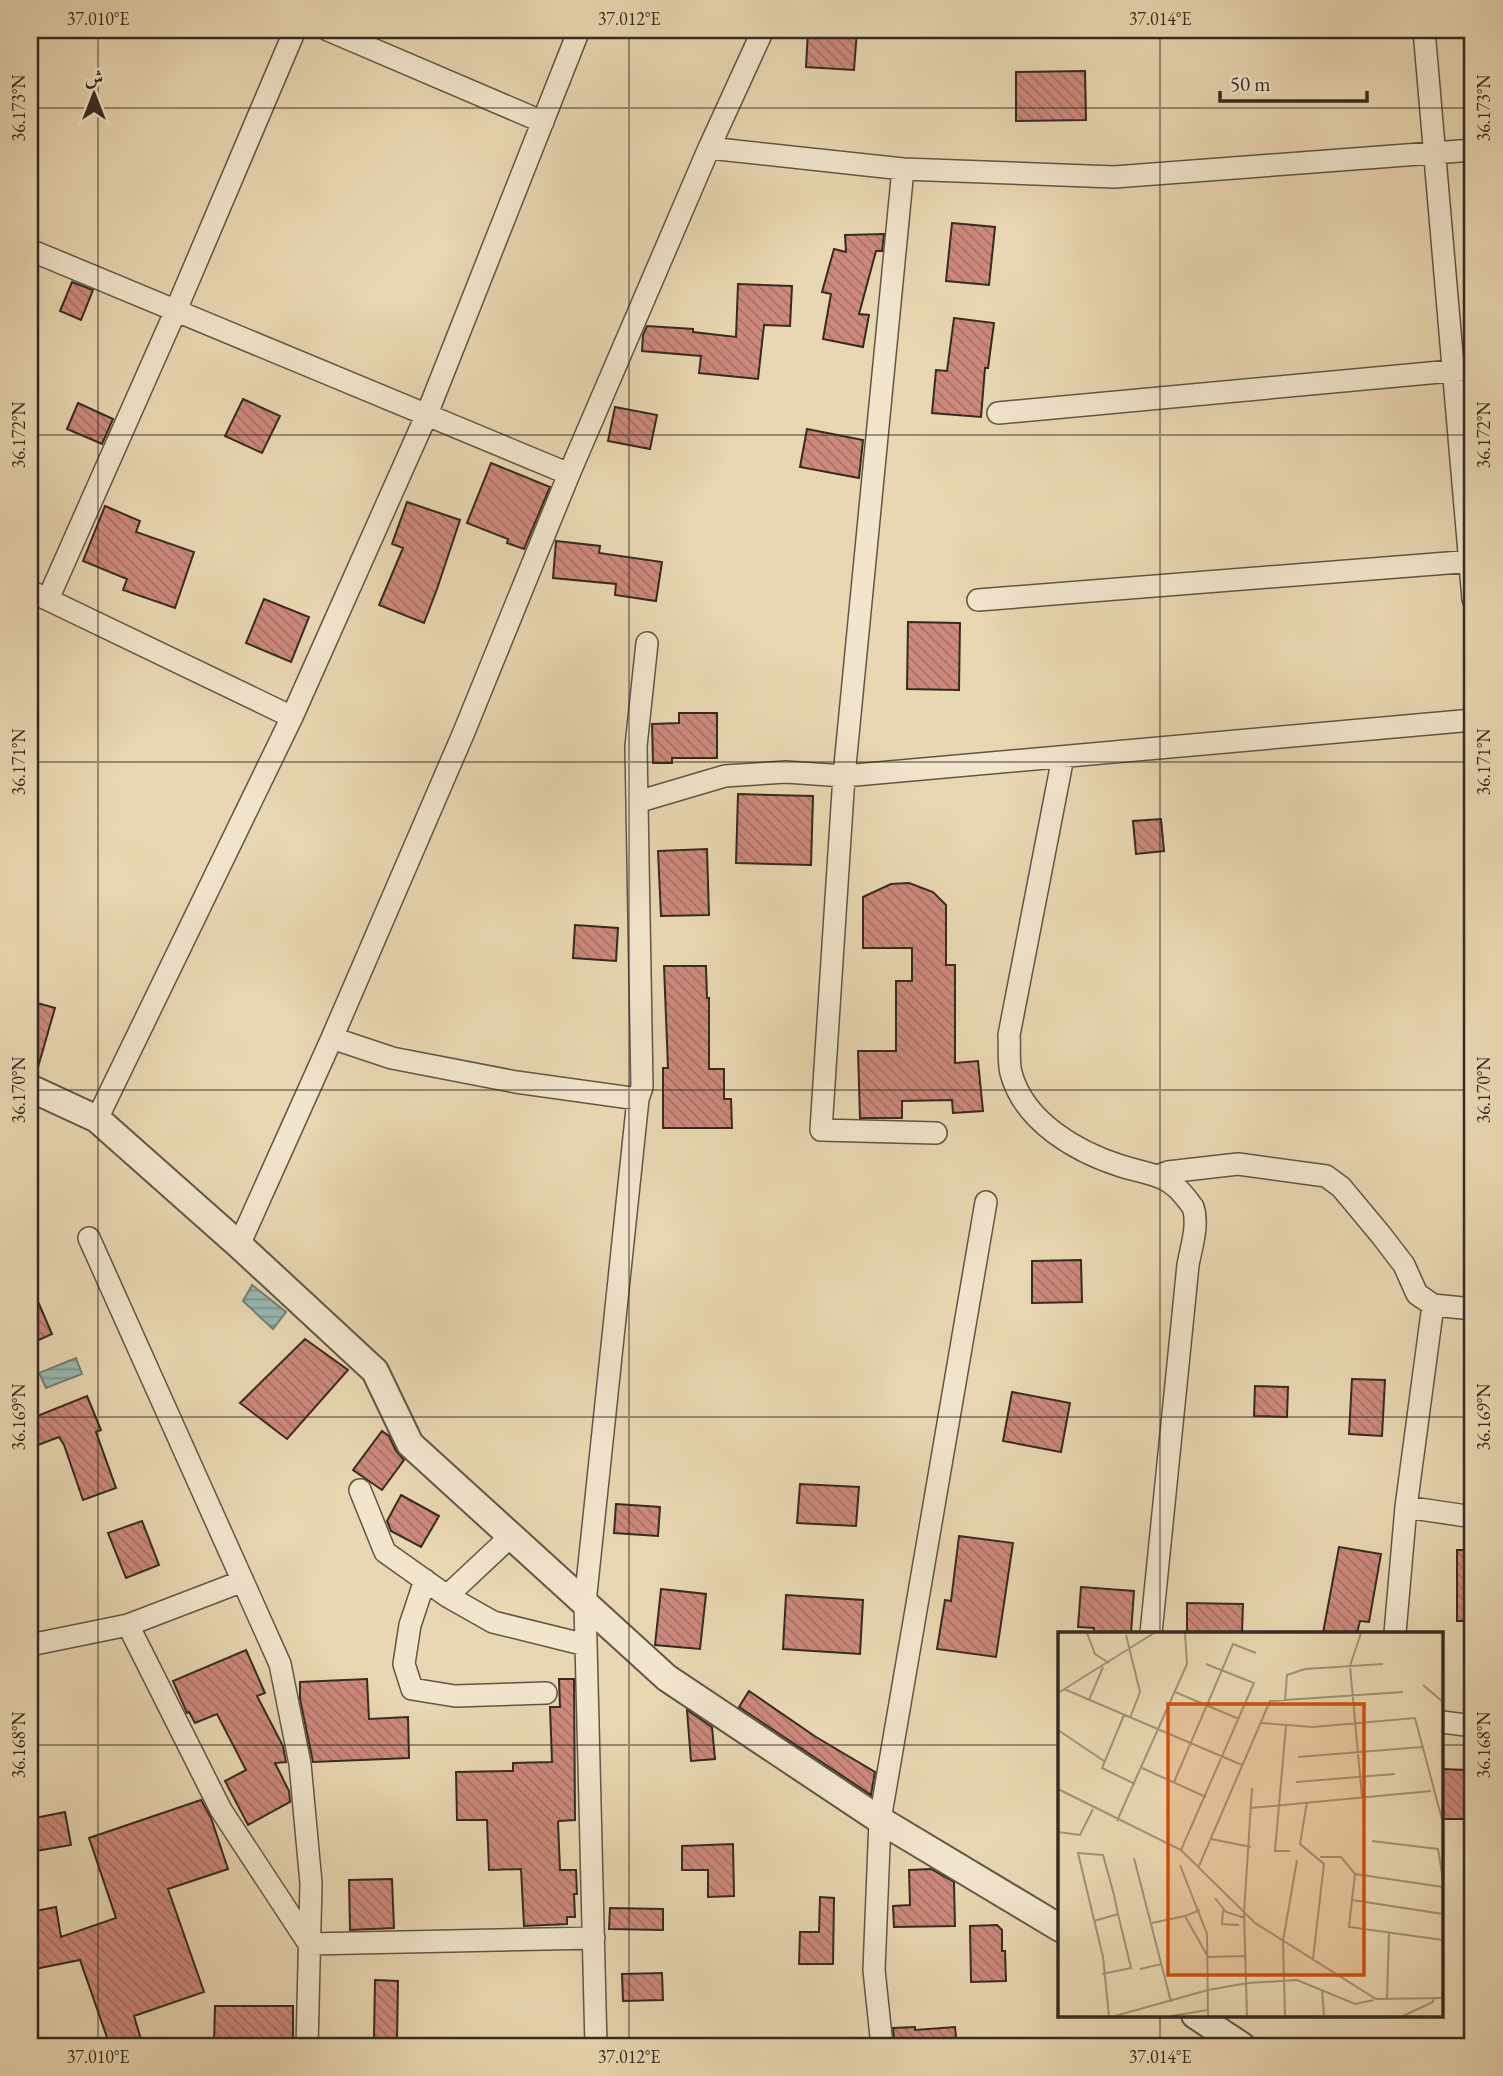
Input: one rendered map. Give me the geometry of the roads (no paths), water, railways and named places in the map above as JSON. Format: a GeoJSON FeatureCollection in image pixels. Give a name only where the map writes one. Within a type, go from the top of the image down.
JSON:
{"type":"FeatureCollection","features":[{"type":"Feature","properties":{"kind":"street"},"geometry":{"type":"LineString","coordinates":[[292,718],[39,595],[176,310],[295,30]]}},
{"type":"Feature","properties":{"kind":"street"},"geometry":{"type":"LineString","coordinates":[[328,30],[543,122]]}},
{"type":"Feature","properties":{"kind":"street"},"geometry":{"type":"LineString","coordinates":[[97,1119],[292,718],[427,414],[579,30]]}},
{"type":"Feature","properties":{"kind":"street"},"geometry":{"type":"LineString","coordinates":[[239,1245],[464,732],[569,474],[709,148],[763,30]]}},
{"type":"Feature","properties":{"kind":"street"},"geometry":{"type":"LineString","coordinates":[[1424,30],[1434,154],[1463,370],[1473,599]]}},
{"type":"Feature","properties":{"kind":"street"},"geometry":{"type":"LineString","coordinates":[[709,148],[903,169],[1114,177],[1473,150]]}},
{"type":"Feature","properties":{"kind":"street"},"geometry":{"type":"LineString","coordinates":[[903,169],[844,776],[821,1130],[936,1133]]}},
{"type":"Feature","properties":{"kind":"street"},"geometry":{"type":"LineString","coordinates":[[30,250],[569,474]]}},
{"type":"Feature","properties":{"kind":"street"},"geometry":{"type":"LineString","coordinates":[[998,413],[1463,370]]}},
{"type":"Feature","properties":{"kind":"street"},"geometry":{"type":"LineString","coordinates":[[978,600],[1472,561]]}},
{"type":"Feature","properties":{"kind":"street"},"geometry":{"type":"LineString","coordinates":[[596,2046],[585,1603],[638,1099],[642,1087],[636,746],[647,643]]}},
{"type":"Feature","properties":{"kind":"street"},"geometry":{"type":"LineString","coordinates":[[637,802],[725,776],[786,772],[844,776],[1473,720]]}},
{"type":"Feature","properties":{"kind":"street"},"geometry":{"type":"LineString","coordinates":[[1063,757],[1009,1035],[1011,1072],[1021,1096],[1034,1114],[1070,1144],[1120,1166],[1166,1178],[1192,1207],[1195,1228],[1188,1265],[1150,1632]]}},
{"type":"Feature","properties":{"kind":"street"},"geometry":{"type":"LineString","coordinates":[[332,1038],[392,1058],[516,1082],[638,1099]]}},
{"type":"Feature","properties":{"kind":"street"},"geometry":{"type":"LineString","coordinates":[[30,1088],[97,1119],[239,1245],[375,1371],[410,1444],[667,1678],[880,1819],[1058,1927]]}},
{"type":"Feature","properties":{"kind":"street"},"geometry":{"type":"LineString","coordinates":[[1157,1175],[1238,1164],[1326,1176],[1341,1187],[1381,1235],[1404,1265],[1417,1294],[1433,1306],[1473,1310]]}},
{"type":"Feature","properties":{"kind":"street"},"geometry":{"type":"LineString","coordinates":[[882,2046],[874,1970],[880,1819],[986,1202]]}},
{"type":"Feature","properties":{"kind":"street"},"geometry":{"type":"LineString","coordinates":[[89,1238],[280,1664],[300,1764],[311,1883],[307,2046]]}},
{"type":"Feature","properties":{"kind":"street"},"geometry":{"type":"LineString","coordinates":[[1395,1632],[1406,1507],[1433,1306]]}},
{"type":"Feature","properties":{"kind":"street"},"geometry":{"type":"LineString","coordinates":[[360,1490],[385,1552],[425,1580],[493,1622],[586,1645]]}},
{"type":"Feature","properties":{"kind":"street"},"geometry":{"type":"LineString","coordinates":[[1406,1507],[1473,1517]]}},
{"type":"Feature","properties":{"kind":"street"},"geometry":{"type":"LineString","coordinates":[[447,1595],[511,1536]]}},
{"type":"Feature","properties":{"kind":"street"},"geometry":{"type":"LineString","coordinates":[[425,1580],[410,1625],[404,1664],[412,1689],[454,1696],[546,1693]]}},
{"type":"Feature","properties":{"kind":"street"},"geometry":{"type":"LineString","coordinates":[[30,1646],[128,1625],[243,1581]]}},
{"type":"Feature","properties":{"kind":"street"},"geometry":{"type":"LineString","coordinates":[[128,1625],[222,1810],[309,1944]]}},
{"type":"Feature","properties":{"kind":"street"},"geometry":{"type":"LineString","coordinates":[[1444,1722],[1473,1726]]}},
{"type":"Feature","properties":{"kind":"street"},"geometry":{"type":"LineString","coordinates":[[309,1944],[594,1938]]}},
{"type":"Feature","properties":{"kind":"street"},"geometry":{"type":"LineString","coordinates":[[1197,2016],[1242,2046]]}},
{"type":"Feature","properties":{"kind":"water"},"geometry":{"type":"Polygon","coordinates":[[[252,1285],[286,1312],[273,1329],[243,1301],[252,1285]]]}},
{"type":"Feature","properties":{"kind":"water"},"geometry":{"type":"Polygon","coordinates":[[[76,1358],[82,1374],[46,1388],[39,1373],[76,1358]]]}}]}
